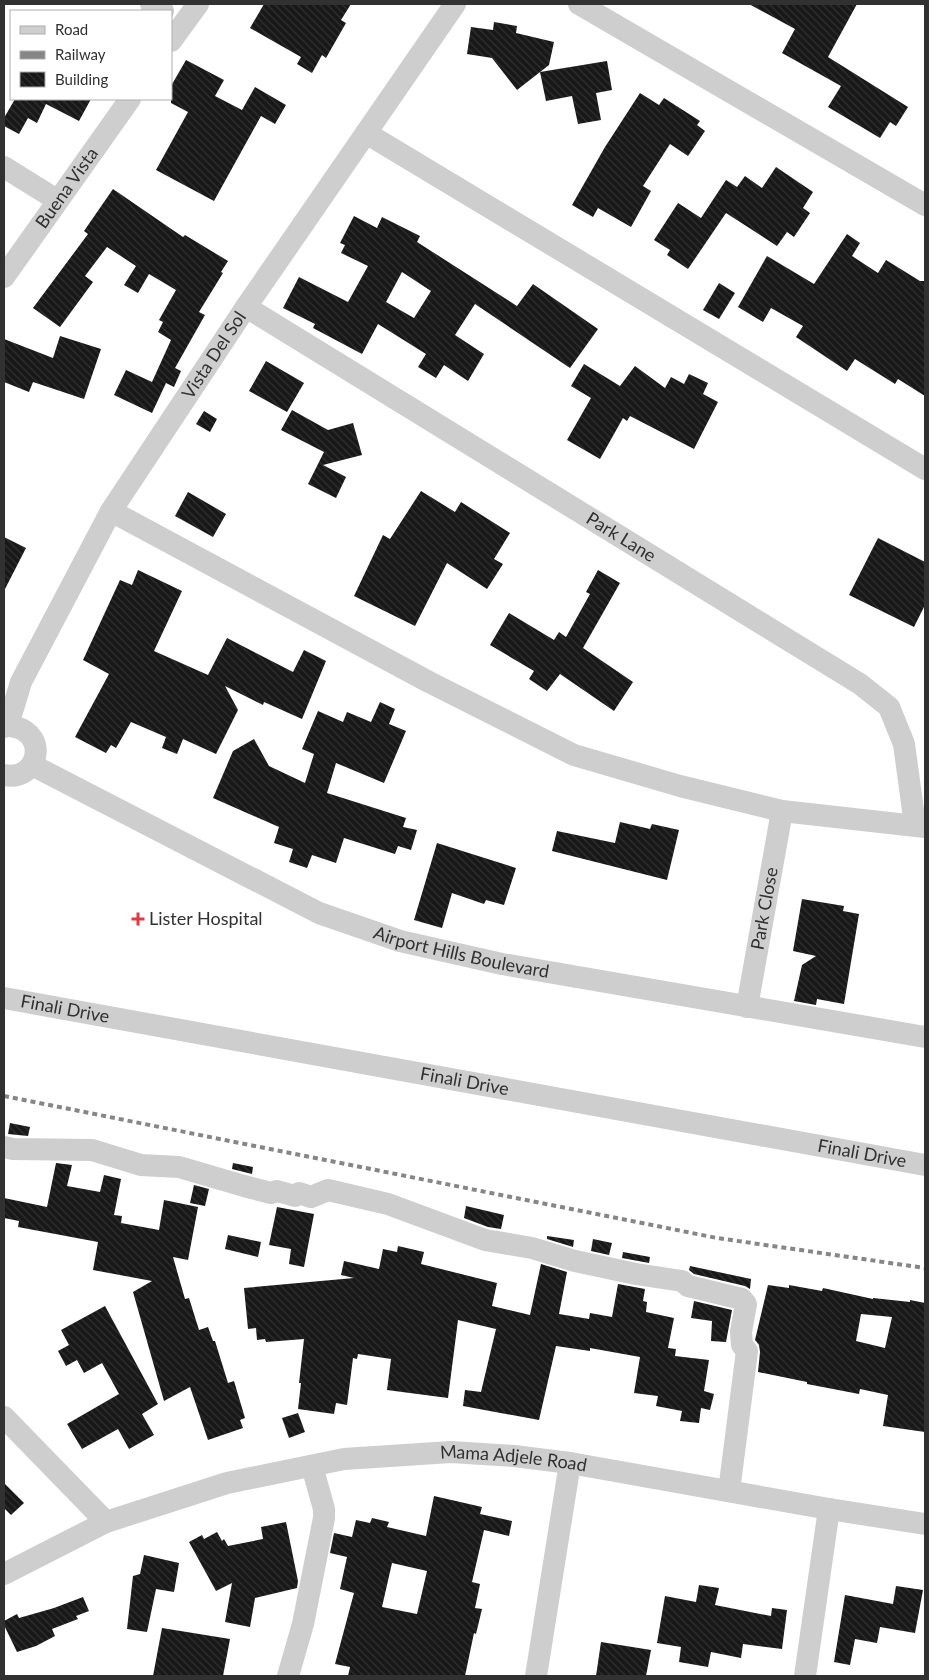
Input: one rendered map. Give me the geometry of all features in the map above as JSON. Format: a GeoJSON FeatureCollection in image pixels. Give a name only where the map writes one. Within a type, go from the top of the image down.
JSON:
{"type":"FeatureCollection","features":[{"type":"Feature","properties":{"kind":"street"},"geometry":{"type":"LineString","coordinates":[[175,27],[198,4]]}},
{"type":"Feature","properties":{"kind":"street","name":"Vista Del Sol"},"geometry":{"type":"LineString","coordinates":[[6,726],[21,682],[112,511],[246,307],[454,4]]}},
{"type":"Feature","properties":{"kind":"street"},"geometry":{"type":"LineString","coordinates":[[579,4],[925,205]]}},
{"type":"Feature","properties":{"kind":"street","name":"Buena Vista"},"geometry":{"type":"LineString","coordinates":[[4,277],[129,100]]}},
{"type":"Feature","properties":{"kind":"street"},"geometry":{"type":"LineString","coordinates":[[366,133],[925,469]]}},
{"type":"Feature","properties":{"kind":"street"},"geometry":{"type":"LineString","coordinates":[[4,167],[57,200]]}},
{"type":"Feature","properties":{"kind":"street","name":"Park Lane"},"geometry":{"type":"LineString","coordinates":[[246,307],[860,684],[889,708],[904,744],[920,826]]}},
{"type":"Feature","properties":{"kind":"street"},"geometry":{"type":"LineString","coordinates":[[112,511],[428,682],[574,754],[680,786],[782,811],[920,826]]}},
{"type":"Feature","properties":{"kind":"street"},"geometry":{"type":"LineString","coordinates":[[4,775],[15,776],[24,772],[32,766],[36,756],[36,744],[30,735],[22,728],[6,726]]}},
{"type":"Feature","properties":{"kind":"street","name":"Airport Hills Boulevard"},"geometry":{"type":"LineString","coordinates":[[32,766],[319,913],[400,941],[502,964],[925,1037]]}},
{"type":"Feature","properties":{"kind":"street","name":"Park Close"},"geometry":{"type":"LineString","coordinates":[[747,1007],[782,811]]}},
{"type":"Feature","properties":{"kind":"street","name":"Finali Drive"},"geometry":{"type":"LineString","coordinates":[[4,998],[925,1165]]}},
{"type":"Feature","properties":{"kind":"street"},"geometry":{"type":"LineString","coordinates":[[4,1147],[13,1149],[92,1150],[141,1165],[179,1167],[271,1193],[277,1191],[295,1196],[299,1193],[311,1197],[328,1190],[388,1204],[457,1228],[485,1240],[532,1248],[575,1261],[627,1272],[682,1280],[688,1286],[742,1299],[746,1304],[741,1332],[742,1345],[746,1351],[729,1491]]}},
{"type":"Feature","properties":{"kind":"street"},"geometry":{"type":"LineString","coordinates":[[4,1417],[106,1522]]}},
{"type":"Feature","properties":{"kind":"street","name":"Mama Adjele Road"},"geometry":{"type":"LineString","coordinates":[[4,1574],[106,1522],[227,1483],[344,1459],[451,1452],[514,1456],[570,1463],[925,1524]]}},
{"type":"Feature","properties":{"kind":"street"},"geometry":{"type":"LineString","coordinates":[[536,1676],[570,1463]]}},
{"type":"Feature","properties":{"kind":"street"},"geometry":{"type":"LineString","coordinates":[[288,1676],[303,1624],[324,1518],[324,1509],[312,1466]]}},
{"type":"Feature","properties":{"kind":"street"},"geometry":{"type":"LineString","coordinates":[[805,1676],[829,1509]]}},
{"type":"Feature","properties":{"kind":"building"},"geometry":{"type":"Polygon","coordinates":[[[264,4],[351,4],[341,20],[346,23],[326,58],[322,55],[312,73],[297,64],[301,57],[250,28],[264,4]]]}},
{"type":"Feature","properties":{"kind":"building"},"geometry":{"type":"Polygon","coordinates":[[[749,4],[857,4],[828,57],[908,107],[896,126],[890,122],[880,138],[828,107],[841,86],[782,53],[795,29],[749,4]]]}},
{"type":"Feature","properties":{"kind":"building"},"geometry":{"type":"Polygon","coordinates":[[[494,22],[517,26],[516,33],[554,42],[549,65],[517,90],[492,58],[467,54],[471,27],[493,30],[494,22]]]}},
{"type":"Feature","properties":{"kind":"building"},"geometry":{"type":"Polygon","coordinates":[[[186,60],[224,80],[215,96],[242,110],[255,87],[286,105],[275,124],[261,116],[214,201],[156,170],[188,112],[171,103],[172,84],[186,60]]]}},
{"type":"Feature","properties":{"kind":"building"},"geometry":{"type":"Polygon","coordinates":[[[607,61],[612,90],[596,93],[601,120],[578,124],[572,96],[546,101],[540,72],[607,61]]]}},
{"type":"Feature","properties":{"kind":"building"},"geometry":{"type":"Polygon","coordinates":[[[640,93],[659,105],[664,98],[700,121],[697,125],[705,131],[688,156],[670,144],[643,186],[651,191],[631,227],[598,208],[593,217],[572,205],[605,147],[640,93]]]}},
{"type":"Feature","properties":{"kind":"building"},"geometry":{"type":"Polygon","coordinates":[[[14,100],[90,100],[79,121],[46,104],[37,123],[28,118],[19,134],[4,126],[4,118],[14,100]]]}},
{"type":"Feature","properties":{"kind":"building"},"geometry":{"type":"Polygon","coordinates":[[[776,167],[813,192],[803,208],[810,213],[794,237],[787,232],[777,246],[726,213],[688,269],[667,255],[670,250],[654,240],[678,203],[701,218],[726,180],[737,187],[745,176],[762,188],[776,167]]]}},
{"type":"Feature","properties":{"kind":"building"},"geometry":{"type":"Polygon","coordinates":[[[113,189],[183,237],[185,235],[228,261],[221,272],[223,273],[199,312],[205,315],[175,368],[181,371],[174,387],[166,383],[152,413],[114,395],[126,370],[152,382],[171,340],[158,332],[163,322],[159,320],[176,290],[149,274],[138,293],[124,285],[136,266],[107,247],[85,276],[93,282],[60,327],[33,308],[88,234],[84,231],[113,189]]]}},
{"type":"Feature","properties":{"kind":"building"},"geometry":{"type":"Polygon","coordinates":[[[354,216],[377,228],[382,217],[420,236],[417,242],[517,306],[533,284],[598,329],[570,368],[475,304],[455,335],[484,354],[468,381],[444,365],[436,378],[418,367],[426,354],[378,324],[362,354],[313,328],[315,324],[283,308],[299,277],[348,302],[368,266],[341,253],[345,245],[340,243],[354,216]],[[402,272],[386,302],[414,318],[431,291],[402,272]]]}},
{"type":"Feature","properties":{"kind":"building"},"geometry":{"type":"Polygon","coordinates":[[[847,234],[860,243],[852,256],[878,273],[886,260],[920,281],[925,281],[925,396],[898,379],[895,384],[855,359],[847,371],[796,337],[803,326],[771,308],[763,322],[738,307],[767,256],[814,284],[847,234]]]}},
{"type":"Feature","properties":{"kind":"building"},"geometry":{"type":"Polygon","coordinates":[[[719,283],[735,293],[719,319],[703,310],[719,283]]]}},
{"type":"Feature","properties":{"kind":"building"},"geometry":{"type":"Polygon","coordinates":[[[60,336],[101,349],[84,399],[33,382],[29,392],[4,382],[4,339],[53,358],[60,336]]]}},
{"type":"Feature","properties":{"kind":"building"},"geometry":{"type":"Polygon","coordinates":[[[266,361],[304,383],[287,412],[249,391],[266,361]]]}},
{"type":"Feature","properties":{"kind":"building"},"geometry":{"type":"Polygon","coordinates":[[[584,364],[620,386],[635,366],[665,388],[671,377],[684,384],[689,374],[708,383],[703,394],[718,402],[694,449],[630,416],[627,421],[623,418],[600,459],[567,440],[591,398],[571,386],[584,364]]]}},
{"type":"Feature","properties":{"kind":"building"},"geometry":{"type":"Polygon","coordinates":[[[292,410],[328,430],[353,423],[362,455],[323,465],[346,477],[336,498],[308,484],[324,452],[281,430],[292,410]]]}},
{"type":"Feature","properties":{"kind":"building"},"geometry":{"type":"Polygon","coordinates":[[[204,411],[217,419],[210,432],[196,424],[204,411]]]}},
{"type":"Feature","properties":{"kind":"building"},"geometry":{"type":"Polygon","coordinates":[[[421,491],[455,512],[461,502],[510,533],[494,559],[503,564],[487,589],[447,563],[415,626],[354,596],[383,535],[390,539],[421,491]]]}},
{"type":"Feature","properties":{"kind":"building"},"geometry":{"type":"Polygon","coordinates":[[[188,492],[226,514],[213,537],[175,516],[188,492]]]}},
{"type":"Feature","properties":{"kind":"building"},"geometry":{"type":"Polygon","coordinates":[[[4,537],[26,548],[4,591],[4,537]]]}},
{"type":"Feature","properties":{"kind":"building"},"geometry":{"type":"Polygon","coordinates":[[[878,538],[925,562],[925,605],[914,627],[849,595],[878,538]]]}},
{"type":"Feature","properties":{"kind":"building"},"geometry":{"type":"Polygon","coordinates":[[[138,570],[182,591],[154,651],[208,675],[227,638],[293,672],[304,650],[326,661],[302,719],[264,702],[263,705],[225,686],[238,710],[216,754],[183,739],[177,754],[162,748],[166,737],[131,722],[116,748],[111,745],[106,753],[75,737],[109,674],[83,660],[120,580],[132,585],[138,570]]]}},
{"type":"Feature","properties":{"kind":"building"},"geometry":{"type":"Polygon","coordinates":[[[598,570],[620,583],[583,648],[633,682],[614,711],[560,674],[547,691],[529,679],[534,671],[490,645],[509,613],[554,640],[559,632],[566,637],[590,594],[586,592],[598,570]]]}},
{"type":"Feature","properties":{"kind":"building"},"geometry":{"type":"Polygon","coordinates":[[[380,702],[395,709],[389,724],[406,731],[384,783],[336,763],[327,793],[406,818],[403,827],[417,830],[411,850],[398,846],[395,854],[344,838],[336,863],[312,855],[307,868],[289,862],[293,849],[274,843],[279,827],[213,798],[233,751],[254,739],[269,766],[305,783],[314,754],[302,749],[318,711],[343,722],[347,712],[371,722],[380,702]]]}},
{"type":"Feature","properties":{"kind":"building"},"geometry":{"type":"Polygon","coordinates":[[[620,822],[650,829],[652,824],[679,830],[667,880],[552,851],[557,831],[615,843],[620,822]]]}},
{"type":"Feature","properties":{"kind":"building"},"geometry":{"type":"Polygon","coordinates":[[[437,843],[516,868],[504,905],[486,900],[484,904],[452,893],[442,928],[414,920],[437,843]]]}},
{"type":"Feature","properties":{"kind":"building"},"geometry":{"type":"Polygon","coordinates":[[[802,899],[844,906],[843,911],[859,914],[844,1004],[817,999],[816,1005],[794,1001],[802,965],[816,956],[793,951],[802,899]]]}},
{"type":"Feature","properties":{"kind":"building"},"geometry":{"type":"Polygon","coordinates":[[[10,1123],[30,1127],[28,1136],[8,1134],[10,1123]]]}},
{"type":"Feature","properties":{"kind":"building"},"geometry":{"type":"Polygon","coordinates":[[[56,1163],[72,1165],[67,1186],[100,1192],[104,1175],[121,1179],[114,1215],[122,1216],[121,1223],[159,1230],[164,1200],[198,1207],[188,1260],[173,1257],[185,1299],[189,1298],[199,1330],[208,1327],[213,1341],[215,1341],[228,1383],[234,1381],[245,1418],[240,1420],[243,1428],[208,1440],[190,1387],[164,1401],[133,1292],[152,1281],[93,1270],[98,1242],[18,1227],[19,1221],[4,1218],[4,1198],[47,1207],[56,1163]]]}},
{"type":"Feature","properties":{"kind":"building"},"geometry":{"type":"Polygon","coordinates":[[[233,1163],[253,1167],[252,1174],[232,1169],[233,1163]]]}},
{"type":"Feature","properties":{"kind":"building"},"geometry":{"type":"Polygon","coordinates":[[[194,1185],[209,1189],[205,1206],[190,1203],[194,1185]]]}},
{"type":"Feature","properties":{"kind":"building"},"geometry":{"type":"Polygon","coordinates":[[[466,1206],[504,1215],[501,1229],[488,1227],[464,1218],[466,1206]]]}},
{"type":"Feature","properties":{"kind":"building"},"geometry":{"type":"Polygon","coordinates":[[[277,1207],[314,1214],[304,1267],[289,1264],[291,1249],[269,1245],[277,1207]]]}},
{"type":"Feature","properties":{"kind":"building"},"geometry":{"type":"Polygon","coordinates":[[[228,1235],[261,1242],[258,1257],[225,1249],[228,1235]]]}},
{"type":"Feature","properties":{"kind":"building"},"geometry":{"type":"Polygon","coordinates":[[[547,1236],[574,1240],[573,1247],[547,1239],[547,1236]]]}},
{"type":"Feature","properties":{"kind":"building"},"geometry":{"type":"Polygon","coordinates":[[[593,1239],[612,1243],[609,1255],[591,1251],[593,1239]]]}},
{"type":"Feature","properties":{"kind":"building"},"geometry":{"type":"Polygon","coordinates":[[[398,1246],[424,1252],[421,1264],[497,1283],[492,1306],[530,1315],[541,1264],[567,1272],[559,1314],[589,1319],[590,1313],[612,1317],[618,1284],[645,1289],[643,1301],[647,1302],[646,1312],[674,1318],[668,1348],[676,1349],[675,1356],[709,1360],[704,1391],[714,1394],[710,1410],[701,1408],[699,1423],[680,1421],[682,1411],[656,1406],[658,1396],[634,1393],[640,1357],[590,1348],[590,1351],[556,1346],[539,1420],[463,1406],[465,1390],[481,1392],[496,1329],[458,1320],[448,1398],[387,1390],[391,1359],[358,1354],[357,1359],[353,1358],[347,1405],[336,1403],[334,1414],[298,1409],[304,1339],[266,1342],[265,1339],[257,1340],[256,1328],[248,1329],[244,1288],[354,1278],[341,1275],[344,1261],[379,1269],[383,1249],[397,1252],[398,1246]]]}},
{"type":"Feature","properties":{"kind":"building"},"geometry":{"type":"Polygon","coordinates":[[[623,1252],[650,1257],[649,1263],[622,1258],[623,1252]]]}},
{"type":"Feature","properties":{"kind":"building"},"geometry":{"type":"Polygon","coordinates":[[[690,1266],[751,1279],[750,1289],[745,1286],[694,1274],[689,1270],[690,1266]]]}},
{"type":"Feature","properties":{"kind":"building"},"geometry":{"type":"Polygon","coordinates":[[[768,1285],[789,1288],[789,1285],[822,1291],[823,1288],[873,1299],[910,1302],[910,1300],[925,1303],[925,1432],[883,1426],[888,1395],[860,1389],[859,1394],[758,1372],[760,1352],[759,1345],[755,1340],[768,1285]],[[861,1314],[856,1341],[885,1348],[892,1317],[861,1314]]]}},
{"type":"Feature","properties":{"kind":"building"},"geometry":{"type":"Polygon","coordinates":[[[694,1301],[732,1310],[726,1342],[711,1341],[712,1321],[691,1318],[694,1301]]]}},
{"type":"Feature","properties":{"kind":"building"},"geometry":{"type":"Polygon","coordinates":[[[105,1306],[158,1404],[142,1414],[154,1435],[129,1449],[118,1429],[82,1449],[67,1424],[119,1394],[102,1363],[84,1373],[77,1360],[66,1366],[58,1351],[69,1345],[61,1330],[105,1306]]]}},
{"type":"Feature","properties":{"kind":"building"},"geometry":{"type":"Polygon","coordinates":[[[298,1413],[305,1432],[289,1438],[282,1418],[298,1413]]]}},
{"type":"Feature","properties":{"kind":"building"},"geometry":{"type":"Polygon","coordinates":[[[4,1483],[24,1503],[11,1515],[4,1508],[4,1483]]]}},
{"type":"Feature","properties":{"kind":"building"},"geometry":{"type":"Polygon","coordinates":[[[434,1496],[482,1507],[480,1514],[512,1521],[509,1536],[484,1530],[472,1582],[480,1584],[475,1608],[482,1609],[476,1634],[474,1633],[465,1676],[348,1676],[350,1667],[335,1664],[354,1593],[340,1589],[347,1557],[330,1553],[334,1533],[352,1537],[356,1520],[370,1523],[372,1518],[389,1522],[387,1527],[426,1536],[434,1496]],[[392,1563],[382,1607],[417,1614],[427,1571],[392,1563]]]}},
{"type":"Feature","properties":{"kind":"building"},"geometry":{"type":"Polygon","coordinates":[[[286,1522],[298,1581],[297,1588],[255,1598],[250,1627],[225,1622],[232,1583],[216,1591],[189,1542],[202,1535],[204,1539],[217,1532],[222,1541],[224,1539],[228,1546],[263,1539],[261,1527],[286,1522]]]}},
{"type":"Feature","properties":{"kind":"building"},"geometry":{"type":"Polygon","coordinates":[[[144,1555],[179,1563],[174,1592],[156,1589],[147,1632],[127,1629],[133,1576],[140,1574],[144,1555]]]}},
{"type":"Feature","properties":{"kind":"building"},"geometry":{"type":"Polygon","coordinates":[[[699,1585],[719,1588],[715,1605],[771,1616],[772,1608],[787,1610],[782,1649],[743,1644],[741,1658],[711,1652],[708,1667],[679,1662],[681,1647],[657,1643],[665,1596],[696,1602],[699,1585]]]}},
{"type":"Feature","properties":{"kind":"building"},"geometry":{"type":"Polygon","coordinates":[[[896,1586],[923,1590],[915,1633],[880,1627],[877,1643],[855,1639],[850,1665],[834,1662],[845,1595],[893,1604],[896,1586]]]}},
{"type":"Feature","properties":{"kind":"building"},"geometry":{"type":"Polygon","coordinates":[[[83,1597],[89,1611],[76,1616],[78,1619],[52,1629],[55,1636],[36,1646],[17,1652],[4,1625],[4,1621],[17,1614],[19,1618],[83,1597]]]}},
{"type":"Feature","properties":{"kind":"building"},"geometry":{"type":"Polygon","coordinates":[[[162,1628],[230,1639],[223,1676],[153,1676],[162,1628]]]}},
{"type":"Feature","properties":{"kind":"building"},"geometry":{"type":"Polygon","coordinates":[[[601,1642],[651,1650],[646,1676],[596,1676],[601,1642]]]}},
{"type":"Feature","properties":{"kind":"railway"},"geometry":{"type":"LineString","coordinates":[[4,1096],[717,1238],[925,1268]]}},
{"type":"Feature","properties":{"kind":"place","name":"Lister Hospital"},"geometry":{"type":"Point","coordinates":[138,919]}}]}
